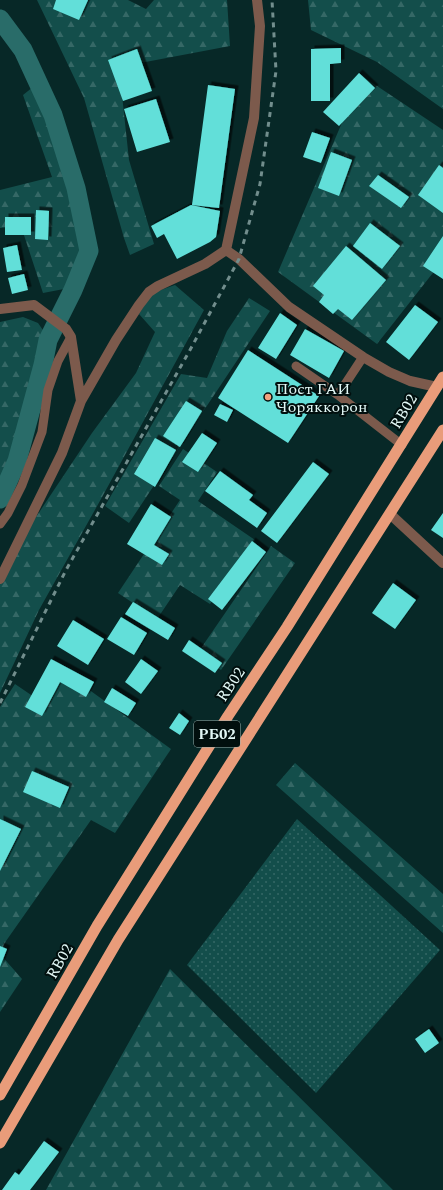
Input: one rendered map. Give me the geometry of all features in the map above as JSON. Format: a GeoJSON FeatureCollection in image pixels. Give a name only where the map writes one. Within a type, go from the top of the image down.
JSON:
{"type":"FeatureCollection","features":[{"type":"Feature","properties":{"kind":"highway","name":"RB02"},"geometry":{"type":"LineString","coordinates":[[0,1095],[97,926],[228,716],[287,628],[443,377]]}},
{"type":"Feature","properties":{"kind":"highway","name":"РБ02"},"geometry":{"type":"LineString","coordinates":[[0,1143],[118,940],[443,430]]}},
{"type":"Feature","properties":{"kind":"street"},"geometry":{"type":"LineString","coordinates":[[0,579],[62,453],[81,401],[116,340],[149,292],[168,280],[204,264],[226,250],[254,118],[260,26],[257,0]]}},
{"type":"Feature","properties":{"kind":"street"},"geometry":{"type":"LineString","coordinates":[[226,250],[239,259],[289,307],[363,357],[389,372],[410,381],[437,387]]}},
{"type":"Feature","properties":{"kind":"street"},"geometry":{"type":"LineString","coordinates":[[0,309],[34,305],[68,333],[81,401]]}},
{"type":"Feature","properties":{"kind":"street"},"geometry":{"type":"LineString","coordinates":[[390,514],[443,563]]}},
{"type":"Feature","properties":{"kind":"lane"},"geometry":{"type":"LineString","coordinates":[[0,524],[8,513],[22,485],[42,432],[48,390],[68,333]]}},
{"type":"Feature","properties":{"kind":"lane"},"geometry":{"type":"LineString","coordinates":[[338,395],[363,357]]}},
{"type":"Feature","properties":{"kind":"lane"},"geometry":{"type":"LineString","coordinates":[[296,366],[338,395],[402,445]]}},
{"type":"Feature","properties":{"kind":"green space"},"geometry":{"type":"Polygon","coordinates":[[[37,0],[128,0],[146,9],[154,0],[227,0],[230,46],[119,67],[129,160],[154,244],[130,255],[84,98],[37,0]]]}},
{"type":"Feature","properties":{"kind":"green space"},"geometry":{"type":"Polygon","coordinates":[[[308,0],[443,0],[443,109],[377,62],[311,30],[308,0]]]}},
{"type":"Feature","properties":{"kind":"green space"},"geometry":{"type":"Polygon","coordinates":[[[362,76],[443,130],[443,260],[377,344],[278,272],[362,76]]]}},
{"type":"Feature","properties":{"kind":"green space"},"geometry":{"type":"Polygon","coordinates":[[[38,83],[50,116],[72,190],[84,252],[69,288],[43,293],[21,226],[0,228],[0,190],[52,177],[23,95],[38,83]]]}},
{"type":"Feature","properties":{"kind":"green space"},"geometry":{"type":"Polygon","coordinates":[[[175,285],[204,310],[39,610],[0,693],[0,584],[22,538],[92,433],[136,373],[155,332],[139,314],[152,293],[175,285]]]}},
{"type":"Feature","properties":{"kind":"green space"},"geometry":{"type":"Polygon","coordinates":[[[249,298],[270,311],[129,523],[105,506],[181,374],[207,378],[227,331],[249,298]]]}},
{"type":"Feature","properties":{"kind":"green space"},"geometry":{"type":"Polygon","coordinates":[[[23,317],[38,323],[45,333],[12,457],[0,484],[0,322],[23,317]]]}},
{"type":"Feature","properties":{"kind":"green space"},"geometry":{"type":"Polygon","coordinates":[[[183,449],[217,472],[198,501],[255,540],[210,604],[180,585],[157,619],[118,593],[180,500],[159,486],[183,449]]]}},
{"type":"Feature","properties":{"kind":"green space"},"geometry":{"type":"Polygon","coordinates":[[[271,546],[295,563],[221,670],[197,654],[271,546]]]}},
{"type":"Feature","properties":{"kind":"green space"},"geometry":{"type":"Polygon","coordinates":[[[59,668],[171,749],[115,833],[91,820],[6,941],[0,953],[0,707],[15,684],[37,699],[59,668]]]}},
{"type":"Feature","properties":{"kind":"green space"},"geometry":{"type":"Polygon","coordinates":[[[295,763],[443,894],[443,933],[276,785],[295,763]]]}},
{"type":"Feature","properties":{"kind":"green space"},"geometry":{"type":"Polygon","coordinates":[[[297,819],[440,950],[316,1093],[187,965],[297,819]]]}},
{"type":"Feature","properties":{"kind":"green space"},"geometry":{"type":"Polygon","coordinates":[[[0,954],[22,979],[0,1012],[0,954]]]}},
{"type":"Feature","properties":{"kind":"green space"},"geometry":{"type":"Polygon","coordinates":[[[170,969],[393,1190],[46,1190],[170,969]]]}},
{"type":"Feature","properties":{"kind":"building"},"geometry":{"type":"Polygon","coordinates":[[[56,0],[88,0],[79,20],[53,9],[56,0]]]}},
{"type":"Feature","properties":{"kind":"building"},"geometry":{"type":"Polygon","coordinates":[[[341,48],[341,63],[330,64],[330,101],[311,101],[311,49],[341,48]]]}},
{"type":"Feature","properties":{"kind":"building"},"geometry":{"type":"Polygon","coordinates":[[[137,49],[152,91],[123,101],[108,60],[137,49]]]}},
{"type":"Feature","properties":{"kind":"building"},"geometry":{"type":"Polygon","coordinates":[[[359,73],[375,88],[339,126],[323,112],[359,73]]]}},
{"type":"Feature","properties":{"kind":"building"},"geometry":{"type":"Polygon","coordinates":[[[208,85],[235,89],[219,208],[192,205],[208,85]]]}},
{"type":"Feature","properties":{"kind":"building"},"geometry":{"type":"Polygon","coordinates":[[[156,99],[170,142],[137,152],[124,109],[156,99]]]}},
{"type":"Feature","properties":{"kind":"building"},"geometry":{"type":"Polygon","coordinates":[[[312,132],[330,138],[321,163],[303,157],[312,132]]]}},
{"type":"Feature","properties":{"kind":"building"},"geometry":{"type":"Polygon","coordinates":[[[331,152],[352,160],[339,196],[318,188],[331,152]]]}},
{"type":"Feature","properties":{"kind":"building"},"geometry":{"type":"Polygon","coordinates":[[[439,165],[443,168],[443,213],[418,195],[439,165]]]}},
{"type":"Feature","properties":{"kind":"building"},"geometry":{"type":"Polygon","coordinates":[[[378,175],[409,197],[401,208],[369,186],[378,175]]]}},
{"type":"Feature","properties":{"kind":"building"},"geometry":{"type":"Polygon","coordinates":[[[191,205],[220,211],[216,237],[210,242],[177,259],[164,234],[157,238],[151,226],[191,205]]]}},
{"type":"Feature","properties":{"kind":"building"},"geometry":{"type":"Polygon","coordinates":[[[36,210],[49,211],[48,240],[35,239],[36,210]]]}},
{"type":"Feature","properties":{"kind":"building"},"geometry":{"type":"Polygon","coordinates":[[[5,217],[31,217],[31,235],[5,235],[5,217]]]}},
{"type":"Feature","properties":{"kind":"building"},"geometry":{"type":"Polygon","coordinates":[[[370,223],[400,246],[382,269],[353,246],[370,223]]]}},
{"type":"Feature","properties":{"kind":"building"},"geometry":{"type":"Polygon","coordinates":[[[443,236],[443,279],[423,266],[443,236]]]}},
{"type":"Feature","properties":{"kind":"building"},"geometry":{"type":"Polygon","coordinates":[[[17,245],[22,270],[7,272],[3,248],[17,245]]]}},
{"type":"Feature","properties":{"kind":"building"},"geometry":{"type":"Polygon","coordinates":[[[346,246],[386,280],[352,320],[338,309],[333,314],[319,302],[324,295],[313,286],[346,246]]]}},
{"type":"Feature","properties":{"kind":"building"},"geometry":{"type":"Polygon","coordinates":[[[24,274],[28,290],[12,294],[8,278],[24,274]]]}},
{"type":"Feature","properties":{"kind":"building"},"geometry":{"type":"Polygon","coordinates":[[[415,305],[438,322],[409,360],[386,342],[415,305]]]}},
{"type":"Feature","properties":{"kind":"building"},"geometry":{"type":"Polygon","coordinates":[[[280,313],[297,325],[276,359],[258,348],[280,313]]]}},
{"type":"Feature","properties":{"kind":"building"},"geometry":{"type":"Polygon","coordinates":[[[305,329],[344,351],[329,378],[290,355],[305,329]]]}},
{"type":"Feature","properties":{"kind":"building","name":"Пост ГАИ Чоряккорон"},"geometry":{"type":"Polygon","coordinates":[[[248,350],[319,396],[288,443],[218,398],[248,350]]]}},
{"type":"Feature","properties":{"kind":"building"},"geometry":{"type":"Polygon","coordinates":[[[186,401],[202,411],[180,447],[163,436],[186,401]]]}},
{"type":"Feature","properties":{"kind":"building"},"geometry":{"type":"Polygon","coordinates":[[[220,404],[233,410],[227,422],[214,415],[220,404]]]}},
{"type":"Feature","properties":{"kind":"building"},"geometry":{"type":"Polygon","coordinates":[[[202,433],[217,443],[198,472],[182,462],[202,433]]]}},
{"type":"Feature","properties":{"kind":"building"},"geometry":{"type":"Polygon","coordinates":[[[155,438],[176,450],[155,487],[134,474],[155,438]]]}},
{"type":"Feature","properties":{"kind":"building"},"geometry":{"type":"Polygon","coordinates":[[[313,462],[329,474],[277,543],[261,531],[313,462]]]}},
{"type":"Feature","properties":{"kind":"building"},"geometry":{"type":"Polygon","coordinates":[[[220,471],[253,495],[249,500],[267,513],[257,528],[205,491],[220,471]]]}},
{"type":"Feature","properties":{"kind":"building"},"geometry":{"type":"Polygon","coordinates":[[[151,504],[171,517],[154,545],[169,554],[162,565],[127,544],[151,504]]]}},
{"type":"Feature","properties":{"kind":"building"},"geometry":{"type":"Polygon","coordinates":[[[443,513],[443,538],[431,530],[443,513]]]}},
{"type":"Feature","properties":{"kind":"building"},"geometry":{"type":"Polygon","coordinates":[[[252,541],[266,552],[222,610],[208,599],[252,541]]]}},
{"type":"Feature","properties":{"kind":"building"},"geometry":{"type":"Polygon","coordinates":[[[393,583],[416,600],[395,629],[372,613],[393,583]]]}},
{"type":"Feature","properties":{"kind":"building"},"geometry":{"type":"Polygon","coordinates":[[[133,602],[175,628],[168,640],[125,614],[133,602]]]}},
{"type":"Feature","properties":{"kind":"building"},"geometry":{"type":"Polygon","coordinates":[[[121,617],[147,633],[134,655],[107,639],[121,617]]]}},
{"type":"Feature","properties":{"kind":"building"},"geometry":{"type":"Polygon","coordinates":[[[73,620],[104,639],[88,665],[57,646],[73,620]]]}},
{"type":"Feature","properties":{"kind":"building"},"geometry":{"type":"Polygon","coordinates":[[[189,640],[222,663],[215,673],[182,651],[189,640]]]}},
{"type":"Feature","properties":{"kind":"building"},"geometry":{"type":"Polygon","coordinates":[[[51,659],[94,682],[86,697],[60,682],[42,716],[25,707],[51,659]]]}},
{"type":"Feature","properties":{"kind":"building"},"geometry":{"type":"Polygon","coordinates":[[[141,659],[158,671],[141,694],[125,682],[141,659]]]}},
{"type":"Feature","properties":{"kind":"building"},"geometry":{"type":"Polygon","coordinates":[[[112,688],[136,703],[128,716],[104,702],[112,688]]]}},
{"type":"Feature","properties":{"kind":"building"},"geometry":{"type":"Polygon","coordinates":[[[179,713],[189,721],[180,735],[169,728],[179,713]]]}},
{"type":"Feature","properties":{"kind":"building"},"geometry":{"type":"Polygon","coordinates":[[[32,771],[69,787],[60,808],[23,792],[32,771]]]}},
{"type":"Feature","properties":{"kind":"building"},"geometry":{"type":"Polygon","coordinates":[[[0,819],[21,829],[0,871],[0,819]]]}},
{"type":"Feature","properties":{"kind":"building"},"geometry":{"type":"Polygon","coordinates":[[[0,946],[7,949],[0,967],[0,946]]]}},
{"type":"Feature","properties":{"kind":"building"},"geometry":{"type":"Polygon","coordinates":[[[429,1029],[439,1043],[425,1053],[415,1039],[429,1029]]]}},
{"type":"Feature","properties":{"kind":"building"},"geometry":{"type":"Polygon","coordinates":[[[44,1141],[59,1152],[30,1190],[2,1190],[15,1172],[19,1175],[44,1141]]]}},
{"type":"Feature","properties":{"kind":"waterway"},"geometry":{"type":"LineString","coordinates":[[0,19],[23,50],[53,115],[76,188],[89,251],[73,290],[48,340],[43,365],[17,461],[0,499]]}},
{"type":"Feature","properties":{"kind":"railway"},"geometry":{"type":"LineString","coordinates":[[0,703],[66,570],[190,350],[239,259],[260,184],[276,71],[272,0]]}},
{"type":"Feature","properties":{"kind":"place","name":"Пост ГАИ Чоряккорон"},"geometry":{"type":"Point","coordinates":[268,397]}}]}
